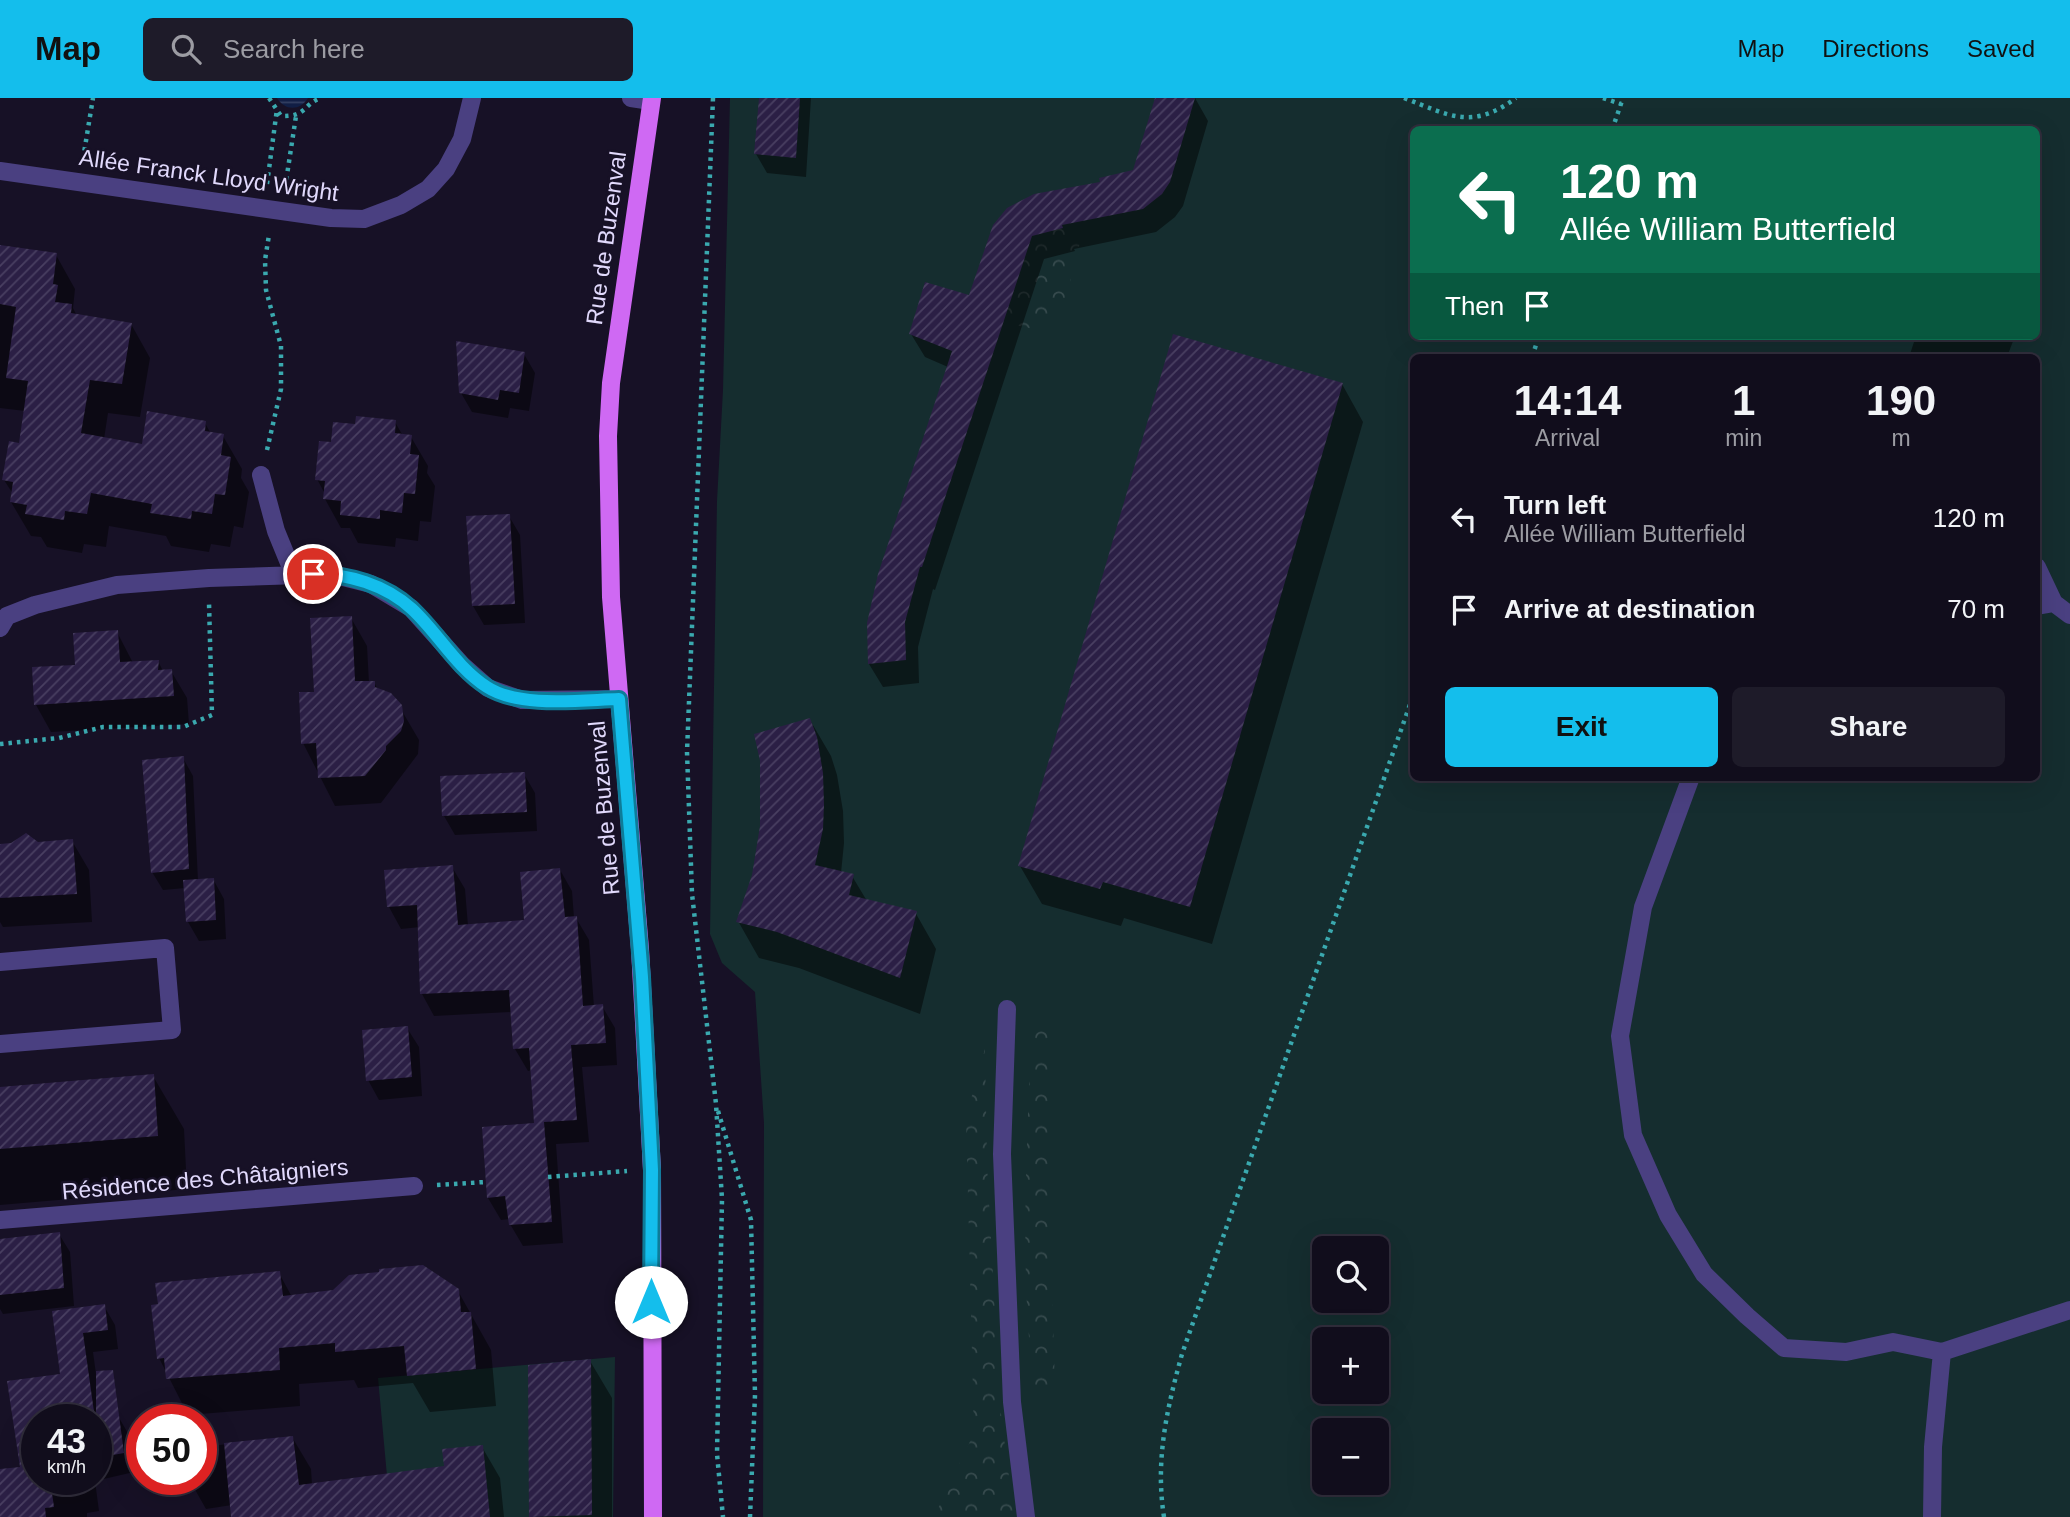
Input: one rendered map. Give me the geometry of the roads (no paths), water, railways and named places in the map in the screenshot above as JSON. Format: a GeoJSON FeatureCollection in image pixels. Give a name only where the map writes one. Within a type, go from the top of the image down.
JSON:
{"type":"FeatureCollection","features":[{"type":"Feature","properties":{"kind":"main road","name":"Rue de Buzenval"},"geometry":{"type":"LineString","coordinates":[[651,99],[611,383],[608,436],[611,597],[640,949],[652,1170],[653,1517]]}},
{"type":"Feature","properties":{"kind":"street","name":"Allée Franck Lloyd Wright"},"geometry":{"type":"LineString","coordinates":[[0,171],[331,218],[364,219],[401,205],[428,189],[446,169],[462,139],[472,98]]}},
{"type":"Feature","properties":{"kind":"street"},"geometry":{"type":"LineString","coordinates":[[631,98],[651,99]]}},
{"type":"Feature","properties":{"kind":"street"},"geometry":{"type":"LineString","coordinates":[[261,475],[276,531],[294,575]]}},
{"type":"Feature","properties":{"kind":"street"},"geometry":{"type":"LineString","coordinates":[[0,628],[7,616],[36,605],[106,588],[209,578],[331,574],[371,584],[411,608],[462,666],[488,688],[522,700],[619,699]]}},
{"type":"Feature","properties":{"kind":"street"},"geometry":{"type":"LineString","coordinates":[[2040,580],[2045,604],[2070,615]]}},
{"type":"Feature","properties":{"kind":"street"},"geometry":{"type":"LineString","coordinates":[[1690,781],[1643,907],[1620,1036],[1633,1135],[1668,1215],[1704,1275],[1784,1348],[1846,1352],[1893,1342],[1942,1352],[2070,1310]]}},
{"type":"Feature","properties":{"kind":"street"},"geometry":{"type":"LineString","coordinates":[[0,962],[165,948],[172,1030],[0,1044]]}},
{"type":"Feature","properties":{"kind":"street"},"geometry":{"type":"LineString","coordinates":[[1007,1009],[1002,1154],[1012,1402],[1026,1517]]}},
{"type":"Feature","properties":{"kind":"street","name":"Résidence des Châtaigniers"},"geometry":{"type":"LineString","coordinates":[[0,1220],[414,1186]]}},
{"type":"Feature","properties":{"kind":"street"},"geometry":{"type":"LineString","coordinates":[[1932,1517],[1933,1447],[1942,1352]]}},
{"type":"Feature","properties":{"kind":"water"},"geometry":{"type":"Polygon","coordinates":[[[277,98],[308,98],[301,105],[292,108],[277,98]]]}}]}
